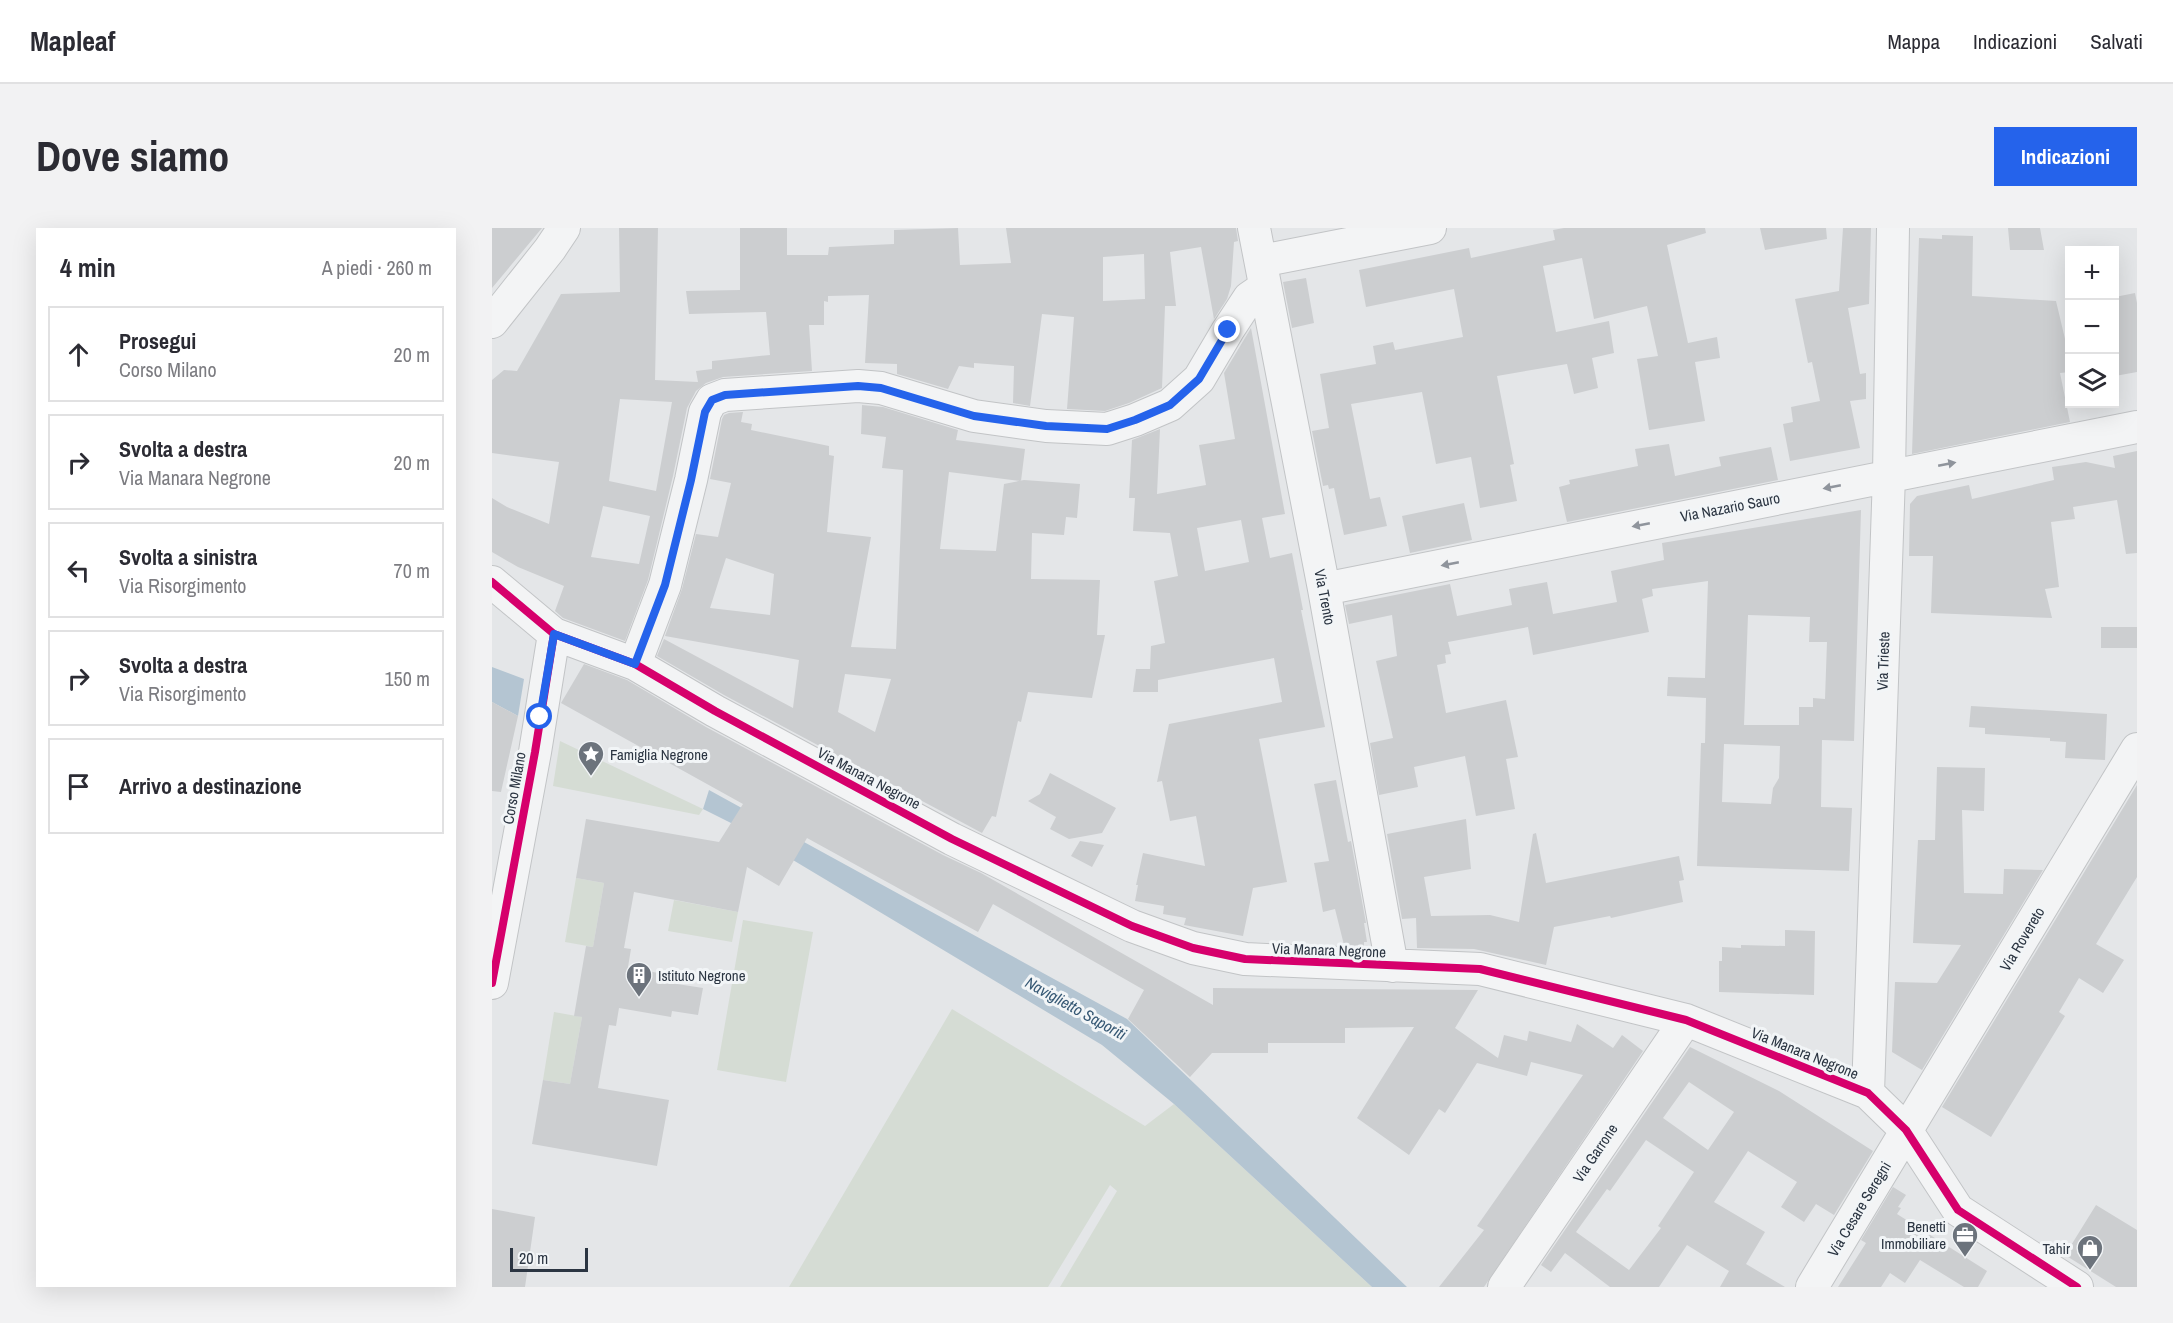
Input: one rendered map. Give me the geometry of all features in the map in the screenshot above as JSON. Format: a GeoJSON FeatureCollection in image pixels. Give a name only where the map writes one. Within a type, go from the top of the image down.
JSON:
{"type":"FeatureCollection","features":[{"type":"Feature","properties":{"kind":"street"},"geometry":{"type":"LineString","coordinates":[[492,322],[564,228]]}},
{"type":"Feature","properties":{"kind":"street","name":"Via Trento"},"geometry":{"type":"LineString","coordinates":[[1254,228],[1324,589],[1392,966]]}},
{"type":"Feature","properties":{"kind":"street"},"geometry":{"type":"LineString","coordinates":[[635,664],[665,585],[705,412],[712,400],[725,395],[858,386],[881,388],[974,416],[1046,426],[1107,429],[1170,405],[1199,379],[1263,274],[1430,228]]}},
{"type":"Feature","properties":{"kind":"street","name":"Via Trieste"},"geometry":{"type":"LineString","coordinates":[[1868,1093],[1889,475],[1893,228]]}},
{"type":"Feature","properties":{"kind":"street","name":"Via Nazario Sauro"},"geometry":{"type":"LineString","coordinates":[[1324,589],[2137,427]]}},
{"type":"Feature","properties":{"kind":"street","name":"Via Manara Negrone"},"geometry":{"type":"LineString","coordinates":[[492,582],[554,634],[635,664],[716,711],[952,839],[1132,926],[1193,948],[1245,959],[1480,969],[1686,1020],[1868,1093],[1906,1130],[1958,1210],[2077,1287]]}},
{"type":"Feature","properties":{"kind":"street","name":"Corso Milano"},"geometry":{"type":"LineString","coordinates":[[492,983],[535,752],[554,634]]}},
{"type":"Feature","properties":{"kind":"street","name":"Via Rovereto"},"geometry":{"type":"LineString","coordinates":[[1906,1130],[2137,749]]}},
{"type":"Feature","properties":{"kind":"street","name":"Via Garrone"},"geometry":{"type":"LineString","coordinates":[[1504,1287],[1686,1020]]}},
{"type":"Feature","properties":{"kind":"street","name":"Via Cesare Seregni"},"geometry":{"type":"LineString","coordinates":[[1812,1287],[1906,1130]]}},
{"type":"Feature","properties":{"kind":"shaded area"},"geometry":{"type":"Polygon","coordinates":[[[560,741],[703,809],[699,815],[553,786],[560,741]]]}},
{"type":"Feature","properties":{"kind":"shaded area"},"geometry":{"type":"Polygon","coordinates":[[[576,878],[604,883],[593,947],[565,942],[576,878]]]}},
{"type":"Feature","properties":{"kind":"shaded area"},"geometry":{"type":"Polygon","coordinates":[[[674,900],[738,912],[732,942],[668,931],[674,900]]]}},
{"type":"Feature","properties":{"kind":"shaded area"},"geometry":{"type":"Polygon","coordinates":[[[743,920],[813,932],[786,1082],[717,1070],[743,920]]]}},
{"type":"Feature","properties":{"kind":"shaded area"},"geometry":{"type":"Polygon","coordinates":[[[952,1009],[1145,1126],[1174,1104],[1372,1287],[1060,1287],[1117,1191],[1110,1185],[1048,1287],[789,1287],[952,1009]]]}},
{"type":"Feature","properties":{"kind":"shaded area"},"geometry":{"type":"Polygon","coordinates":[[[554,1012],[582,1017],[570,1084],[543,1080],[554,1012]]]}},
{"type":"Feature","properties":{"kind":"water"},"geometry":{"type":"Polygon","coordinates":[[[492,667],[524,679],[518,716],[492,702],[492,667]]]}},
{"type":"Feature","properties":{"kind":"water","name":"Naviglietto Saporiti"},"geometry":{"type":"Polygon","coordinates":[[[709,790],[1127,1019],[1407,1287],[1372,1287],[1174,1104],[1102,1045],[731,823],[703,809],[709,790]]]}},
{"type":"Feature","properties":{"kind":"building"},"geometry":{"type":"Polygon","coordinates":[[[492,228],[542,228],[492,288],[492,228]]]}},
{"type":"Feature","properties":{"kind":"building"},"geometry":{"type":"Polygon","coordinates":[[[619,228],[658,228],[655,380],[698,382],[696,371],[712,369],[712,361],[770,355],[766,312],[689,314],[686,291],[740,290],[740,228],[787,228],[787,255],[828,255],[829,247],[894,244],[894,230],[958,228],[960,265],[1011,263],[1006,228],[1236,228],[1238,241],[1234,242],[1231,286],[1227,299],[1214,319],[1201,247],[1170,252],[1176,306],[1165,306],[1162,388],[1105,411],[1067,409],[1074,317],[1042,314],[1030,406],[1013,403],[1014,366],[974,363],[974,368],[959,366],[948,389],[897,374],[897,364],[865,363],[869,295],[828,296],[828,302],[824,301],[824,325],[809,325],[812,371],[723,377],[706,383],[696,391],[687,408],[648,580],[625,641],[563,618],[555,611],[564,586],[518,567],[492,552],[492,498],[507,507],[549,524],[559,462],[492,453],[492,380],[504,370],[517,371],[561,294],[620,292],[619,228]],[[1144,254],[1103,257],[1103,301],[1145,299],[1144,254]],[[620,399],[609,481],[656,491],[672,402],[620,399]],[[603,506],[591,557],[639,564],[650,516],[603,506]]]}},
{"type":"Feature","properties":{"kind":"building"},"geometry":{"type":"Polygon","coordinates":[[[1564,228],[1705,228],[1706,233],[1667,245],[1688,343],[1717,337],[1720,358],[1695,362],[1705,421],[1649,430],[1637,359],[1658,356],[1647,306],[1594,319],[1582,258],[1543,266],[1556,332],[1609,321],[1614,353],[1592,358],[1598,388],[1574,394],[1567,364],[1497,376],[1514,464],[1510,465],[1517,501],[1480,508],[1471,457],[1436,464],[1422,392],[1351,404],[1370,499],[1380,497],[1387,526],[1344,535],[1334,488],[1329,489],[1328,485],[1323,486],[1312,431],[1329,428],[1320,374],[1376,364],[1373,346],[1393,342],[1395,350],[1463,337],[1454,289],[1366,307],[1359,270],[1469,248],[1471,258],[1555,240],[1553,230],[1564,228]]]}},
{"type":"Feature","properties":{"kind":"building"},"geometry":{"type":"Polygon","coordinates":[[[1760,228],[1826,228],[1827,239],[1765,250],[1760,228]]]}},
{"type":"Feature","properties":{"kind":"building"},"geometry":{"type":"Polygon","coordinates":[[[1843,228],[1871,228],[1869,304],[1848,308],[1860,374],[1866,373],[1866,399],[1850,401],[1860,448],[1790,461],[1783,424],[1793,422],[1791,407],[1820,401],[1812,362],[1808,363],[1795,299],[1839,291],[1843,228]]]}},
{"type":"Feature","properties":{"kind":"building"},"geometry":{"type":"Polygon","coordinates":[[[2008,228],[2040,228],[2044,250],[2010,250],[2008,228]]]}},
{"type":"Feature","properties":{"kind":"building"},"geometry":{"type":"Polygon","coordinates":[[[1942,235],[1973,236],[1972,296],[2056,301],[2065,339],[2065,372],[2060,373],[2065,408],[2067,408],[2070,422],[1912,454],[1919,238],[1942,239],[1942,235]]]}},
{"type":"Feature","properties":{"kind":"building"},"geometry":{"type":"Polygon","coordinates":[[[1306,278],[1314,323],[1292,328],[1283,282],[1306,278]]]}},
{"type":"Feature","properties":{"kind":"building"},"geometry":{"type":"Polygon","coordinates":[[[2135,293],[2137,372],[2119,375],[2119,300],[2119,296],[2135,293]]]}},
{"type":"Feature","properties":{"kind":"building"},"geometry":{"type":"Polygon","coordinates":[[[1251,328],[1285,514],[1262,518],[1270,558],[1292,553],[1325,727],[1259,739],[1287,882],[1253,888],[1243,936],[1184,925],[1186,918],[1163,914],[1164,906],[1135,901],[1143,853],[1205,866],[1196,816],[1170,821],[1162,781],[1157,782],[1169,724],[1282,702],[1274,658],[1158,680],[1158,692],[1133,692],[1136,669],[1150,669],[1151,646],[1165,643],[1154,581],[1178,576],[1170,533],[1133,531],[1135,498],[1129,498],[1132,440],[1160,429],[1157,494],[1206,485],[1199,445],[1235,439],[1224,373],[1251,328]],[[1241,520],[1197,528],[1205,571],[1249,562],[1241,520]]]}},
{"type":"Feature","properties":{"kind":"building"},"geometry":{"type":"Polygon","coordinates":[[[862,405],[883,407],[958,430],[956,440],[1025,449],[1021,481],[1080,484],[1077,518],[1066,517],[1064,535],[1032,533],[1031,579],[1100,580],[1097,635],[1105,635],[1092,698],[1028,692],[1021,722],[1018,721],[996,817],[992,816],[982,833],[724,695],[657,656],[664,639],[793,708],[799,660],[665,636],[682,589],[696,534],[718,537],[731,483],[710,479],[722,419],[729,413],[743,412],[741,422],[752,424],[751,430],[829,446],[829,455],[834,456],[827,532],[871,537],[851,647],[896,649],[903,470],[882,468],[886,437],[861,434],[862,405]],[[949,472],[940,549],[996,551],[1004,484],[1020,481],[949,472]],[[726,558],[710,608],[770,615],[774,574],[726,558]],[[845,674],[838,712],[875,732],[891,679],[845,674]]]}},
{"type":"Feature","properties":{"kind":"building"},"geometry":{"type":"Polygon","coordinates":[[[1669,444],[1675,476],[1721,466],[1719,457],[1771,447],[1778,480],[1567,522],[1559,487],[1570,484],[1569,480],[1638,466],[1635,449],[1669,444]]]}},
{"type":"Feature","properties":{"kind":"building"},"geometry":{"type":"Polygon","coordinates":[[[2137,451],[2137,553],[2126,554],[2117,500],[2073,507],[2075,519],[2051,522],[2059,587],[2045,589],[2052,618],[1931,613],[1933,556],[1909,556],[1910,504],[1917,496],[1969,485],[1972,499],[2054,480],[2052,467],[2086,462],[2115,468],[2113,456],[2137,451]]]}},
{"type":"Feature","properties":{"kind":"building"},"geometry":{"type":"Polygon","coordinates":[[[1464,503],[1472,540],[1410,553],[1402,516],[1464,503]]]}},
{"type":"Feature","properties":{"kind":"building"},"geometry":{"type":"Polygon","coordinates":[[[1861,510],[1854,741],[1822,740],[1821,807],[1852,808],[1849,871],[1697,866],[1701,743],[1705,743],[1706,698],[1667,696],[1668,677],[1705,678],[1708,581],[1652,589],[1653,596],[1642,599],[1649,632],[1533,655],[1528,627],[1448,642],[1451,654],[1445,655],[1446,663],[1437,665],[1446,713],[1506,700],[1518,757],[1506,759],[1515,809],[1476,816],[1465,756],[1414,767],[1418,787],[1379,795],[1370,743],[1393,738],[1376,661],[1397,656],[1392,615],[1349,624],[1345,605],[1450,584],[1457,616],[1512,605],[1509,589],[1547,582],[1553,614],[1617,602],[1611,571],[1664,560],[1662,543],[1861,510]],[[1748,615],[1744,725],[1799,725],[1799,707],[1813,707],[1813,698],[1825,699],[1827,642],[1809,642],[1810,617],[1748,615]],[[1724,744],[1722,802],[1771,804],[1773,788],[1779,778],[1780,746],[1724,744]]]}},
{"type":"Feature","properties":{"kind":"building"},"geometry":{"type":"Polygon","coordinates":[[[2101,627],[2137,627],[2137,648],[2101,648],[2101,627]]]}},
{"type":"Feature","properties":{"kind":"building"},"geometry":{"type":"Polygon","coordinates":[[[584,664],[627,680],[706,727],[943,855],[981,873],[1213,1005],[1213,988],[1478,990],[1455,1028],[1498,1058],[1504,1035],[1527,1041],[1529,1031],[1571,1042],[1577,1024],[1613,1048],[1622,1035],[1643,1051],[1484,1287],[1439,1287],[1484,1230],[1477,1226],[1583,1075],[1531,1062],[1527,1076],[1477,1063],[1445,1113],[1439,1109],[1409,1155],[1357,1118],[1414,1027],[1345,1028],[1345,1043],[1268,1043],[1268,1053],[1212,1053],[1190,1077],[1128,1019],[1144,990],[993,904],[978,932],[807,838],[779,886],[747,867],[738,912],[634,892],[624,948],[631,949],[628,967],[678,977],[677,984],[703,988],[698,1015],[672,1011],[671,1017],[619,1008],[616,1026],[609,1025],[598,1088],[669,1100],[657,1166],[532,1144],[543,1080],[570,1084],[582,1017],[574,1016],[586,946],[593,947],[604,883],[576,878],[586,819],[719,842],[743,804],[561,703],[584,664]]]}},
{"type":"Feature","properties":{"kind":"building"},"geometry":{"type":"Polygon","coordinates":[[[492,702],[518,716],[501,792],[492,791],[492,702]]]}},
{"type":"Feature","properties":{"kind":"building"},"geometry":{"type":"Polygon","coordinates":[[[1971,706],[2107,714],[2105,760],[2065,758],[2066,742],[2050,741],[2050,738],[1985,734],[1985,728],[1969,727],[1971,706]]]}},
{"type":"Feature","properties":{"kind":"building"},"geometry":{"type":"Polygon","coordinates":[[[1937,767],[1985,768],[1984,811],[1962,810],[1964,893],[2003,894],[2004,869],[2043,870],[1922,1070],[1892,1052],[1895,982],[1937,983],[1961,945],[1913,943],[1918,840],[1935,840],[1937,767]]]}},
{"type":"Feature","properties":{"kind":"building"},"geometry":{"type":"Polygon","coordinates":[[[1050,773],[1116,808],[1102,833],[1069,839],[1050,829],[1056,817],[1028,801],[1040,794],[1050,773]]]}},
{"type":"Feature","properties":{"kind":"building"},"geometry":{"type":"Polygon","coordinates":[[[1336,780],[1348,842],[1351,841],[1366,923],[1364,923],[1367,942],[1364,942],[1364,946],[1344,945],[1335,909],[1323,912],[1314,863],[1329,861],[1314,784],[1336,780]]]}},
{"type":"Feature","properties":{"kind":"building"},"geometry":{"type":"Polygon","coordinates":[[[2137,785],[2137,877],[2096,944],[2124,960],[2103,993],[2079,978],[2059,1012],[2065,1016],[1991,1137],[1942,1107],[2137,785]]]}},
{"type":"Feature","properties":{"kind":"building"},"geometry":{"type":"Polygon","coordinates":[[[1466,819],[1471,869],[1424,877],[1431,916],[1490,915],[1519,922],[1533,834],[1536,833],[1546,883],[1679,856],[1684,880],[1679,881],[1683,902],[1611,918],[1610,916],[1554,927],[1546,965],[1474,949],[1417,948],[1416,918],[1402,919],[1387,834],[1466,819]]]}},
{"type":"Feature","properties":{"kind":"building"},"geometry":{"type":"Polygon","coordinates":[[[1080,841],[1104,845],[1092,867],[1071,856],[1080,841]]]}},
{"type":"Feature","properties":{"kind":"building"},"geometry":{"type":"Polygon","coordinates":[[[1785,930],[1815,931],[1814,995],[1719,992],[1719,961],[1722,961],[1722,947],[1785,946],[1785,930]]]}},
{"type":"Feature","properties":{"kind":"building"},"geometry":{"type":"Polygon","coordinates":[[[1690,1047],[1779,1091],[1873,1151],[1834,1215],[1816,1204],[1804,1222],[1781,1207],[1797,1182],[1748,1151],[1714,1202],[1765,1232],[1746,1264],[1785,1287],[1720,1287],[1729,1271],[1687,1245],[1659,1287],[1610,1287],[1565,1253],[1551,1272],[1541,1265],[1690,1047]],[[1689,1082],[1663,1118],[1708,1150],[1734,1112],[1689,1082]],[[1646,1140],[1610,1191],[1607,1189],[1576,1232],[1629,1270],[1661,1228],[1658,1226],[1694,1172],[1646,1140]]]}},
{"type":"Feature","properties":{"kind":"building"},"geometry":{"type":"Polygon","coordinates":[[[1893,1187],[1906,1195],[1898,1207],[1901,1208],[1897,1214],[1987,1271],[1978,1287],[1964,1287],[1920,1260],[1905,1283],[1890,1273],[1881,1287],[1838,1287],[1866,1243],[1861,1240],[1893,1187]]]}},
{"type":"Feature","properties":{"kind":"building"},"geometry":{"type":"Polygon","coordinates":[[[2096,1205],[2137,1230],[2137,1287],[2116,1287],[2065,1255],[2096,1205]]]}},
{"type":"Feature","properties":{"kind":"building"},"geometry":{"type":"Polygon","coordinates":[[[492,1209],[535,1217],[525,1287],[492,1287],[492,1209]]]}},
{"type":"Feature","properties":{"kind":"cycle path"},"geometry":{"type":"LineString","coordinates":[[492,582],[554,634],[635,664],[715,711],[952,839],[1132,926],[1193,948],[1245,959],[1480,969],[1686,1020],[1868,1093],[1906,1130],[1958,1210],[2077,1287]]}},
{"type":"Feature","properties":{"kind":"cycle path"},"geometry":{"type":"LineString","coordinates":[[492,983],[535,752],[554,634]]}},
{"type":"Feature","properties":{"kind":"place","name":"Famiglia Negrone"},"geometry":{"type":"Point","coordinates":[591,777]}},
{"type":"Feature","properties":{"kind":"place","name":"Istituto Negrone"},"geometry":{"type":"Point","coordinates":[639,998]}},
{"type":"Feature","properties":{"kind":"place","name":"Benetti Immobiliare"},"geometry":{"type":"Point","coordinates":[1965,1258]}},
{"type":"Feature","properties":{"kind":"place","name":"Tahir"},"geometry":{"type":"Point","coordinates":[2090,1271]}},
{"type":"Feature","properties":{"kind":"route"},"geometry":{"type":"LineString","coordinates":[[540,717],[554,634],[635,664],[665,585],[705,412],[712,400],[725,395],[858,386],[881,388],[974,416],[1046,426],[1107,429],[1170,405],[1199,379],[1228,330]]}}]}
